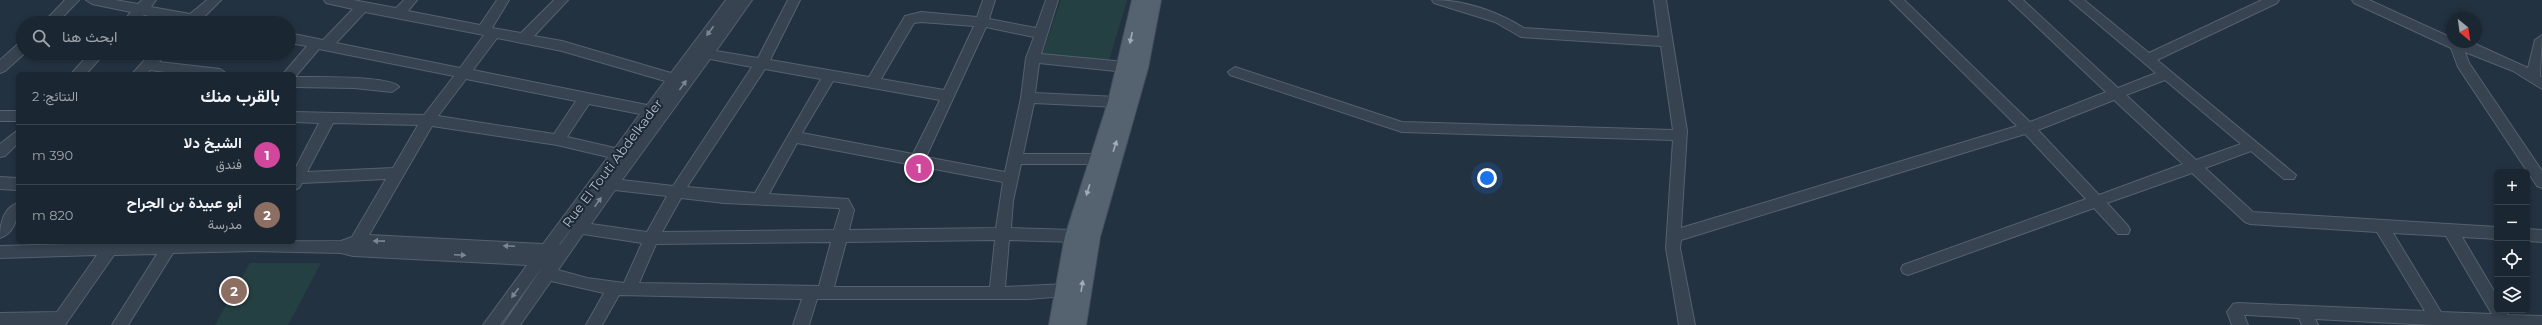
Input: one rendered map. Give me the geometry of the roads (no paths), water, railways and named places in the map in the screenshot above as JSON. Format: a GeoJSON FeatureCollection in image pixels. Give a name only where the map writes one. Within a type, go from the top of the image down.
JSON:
{"type":"FeatureCollection","features":[{"type":"Feature","properties":{"kind":"main road"},"geometry":{"type":"LineString","coordinates":[[1060,325],[1074,236],[1097,159],[1117,102],[1140,0]]}},
{"type":"Feature","properties":{"kind":"main road"},"geometry":{"type":"LineString","coordinates":[[1076,325],[1091,237],[1139,68],[1153,0]]}},
{"type":"Feature","properties":{"kind":"street"},"geometry":{"type":"LineString","coordinates":[[56,16],[73,0]]}},
{"type":"Feature","properties":{"kind":"street"},"geometry":{"type":"LineString","coordinates":[[92,0],[168,16]]}},
{"type":"Feature","properties":{"kind":"street"},"geometry":{"type":"LineString","coordinates":[[134,16],[150,0]]}},
{"type":"Feature","properties":{"kind":"street"},"geometry":{"type":"LineString","coordinates":[[197,16],[215,0]]}},
{"type":"Feature","properties":{"kind":"street"},"geometry":{"type":"LineString","coordinates":[[330,0],[562,46],[674,79]]}},
{"type":"Feature","properties":{"kind":"street"},"geometry":{"type":"LineString","coordinates":[[399,13],[411,0]]}},
{"type":"Feature","properties":{"kind":"street"},"geometry":{"type":"LineString","coordinates":[[350,246],[428,120],[464,72],[489,31],[503,0]]}},
{"type":"Feature","properties":{"kind":"street"},"geometry":{"type":"LineString","coordinates":[[524,38],[562,0]]}},
{"type":"Feature","properties":{"kind":"street","name":"Rue El Touti Abdelkader"},"geometry":{"type":"LineString","coordinates":[[491,325],[620,154],[650,111],[733,0]]}},
{"type":"Feature","properties":{"kind":"street","name":"Rue El Touti Abdelkader"},"geometry":{"type":"LineString","coordinates":[[511,325],[611,184],[746,0]]}},
{"type":"Feature","properties":{"kind":"street"},"geometry":{"type":"LineString","coordinates":[[594,325],[622,288],[676,193],[762,63],[794,0]]}},
{"type":"Feature","properties":{"kind":"street"},"geometry":{"type":"LineString","coordinates":[[918,160],[982,22],[989,0]]}},
{"type":"Feature","properties":{"kind":"street"},"geometry":{"type":"LineString","coordinates":[[997,292],[1002,234],[1010,178],[1028,98],[1033,58],[1039,33],[1052,0]]}},
{"type":"Feature","properties":{"kind":"street"},"geometry":{"type":"LineString","coordinates":[[1438,0],[1500,19],[1521,32],[1666,42]]}},
{"type":"Feature","properties":{"kind":"street"},"geometry":{"type":"LineString","coordinates":[[1660,0],[1679,136],[1673,248],[1687,325]]}},
{"type":"Feature","properties":{"kind":"street"},"geometry":{"type":"LineString","coordinates":[[1896,0],[2028,128],[2123,230]]}},
{"type":"Feature","properties":{"kind":"street"},"geometry":{"type":"LineString","coordinates":[[2015,0],[2119,94],[2250,218],[2494,234]]}},
{"type":"Feature","properties":{"kind":"street"},"geometry":{"type":"LineString","coordinates":[[2076,0],[2149,58],[2289,175]]}},
{"type":"Feature","properties":{"kind":"street"},"geometry":{"type":"LineString","coordinates":[[2149,58],[2273,0]]}},
{"type":"Feature","properties":{"kind":"street"},"geometry":{"type":"LineString","coordinates":[[2358,0],[2446,38]]}},
{"type":"Feature","properties":{"kind":"street"},"geometry":{"type":"LineString","coordinates":[[2370,0],[2446,37]]}},
{"type":"Feature","properties":{"kind":"street"},"geometry":{"type":"LineString","coordinates":[[292,72],[321,44],[356,4]]}},
{"type":"Feature","properties":{"kind":"street"},"geometry":{"type":"LineString","coordinates":[[873,82],[907,22],[913,18],[982,22],[1039,33]]}},
{"type":"Feature","properties":{"kind":"street"},"geometry":{"type":"LineString","coordinates":[[296,39],[464,72],[650,111]]}},
{"type":"Feature","properties":{"kind":"street"},"geometry":{"type":"LineString","coordinates":[[2470,48],[2538,81],[2542,40]]}},
{"type":"Feature","properties":{"kind":"street"},"geometry":{"type":"LineString","coordinates":[[2458,48],[2463,64],[2542,182]]}},
{"type":"Feature","properties":{"kind":"street"},"geometry":{"type":"LineString","coordinates":[[2,64],[16,53]]}},
{"type":"Feature","properties":{"kind":"street"},"geometry":{"type":"LineString","coordinates":[[706,54],[948,96]]}},
{"type":"Feature","properties":{"kind":"street"},"geometry":{"type":"LineString","coordinates":[[1033,58],[1125,67]]}},
{"type":"Feature","properties":{"kind":"street"},"geometry":{"type":"LineString","coordinates":[[80,72],[91,60]]}},
{"type":"Feature","properties":{"kind":"street"},"geometry":{"type":"LineString","coordinates":[[143,70],[152,60]]}},
{"type":"Feature","properties":{"kind":"street"},"geometry":{"type":"LineString","coordinates":[[143,70],[182,72]]}},
{"type":"Feature","properties":{"kind":"street"},"geometry":{"type":"LineString","coordinates":[[1235,72],[1402,128],[1679,136]]}},
{"type":"Feature","properties":{"kind":"street"},"geometry":{"type":"LineString","coordinates":[[1673,236],[2028,128],[2168,74]]}},
{"type":"Feature","properties":{"kind":"street"},"geometry":{"type":"LineString","coordinates":[[759,199],[829,76]]}},
{"type":"Feature","properties":{"kind":"street"},"geometry":{"type":"LineString","coordinates":[[296,82],[354,83],[392,87]]}},
{"type":"Feature","properties":{"kind":"street"},"geometry":{"type":"LineString","coordinates":[[557,140],[586,97]]}},
{"type":"Feature","properties":{"kind":"street"},"geometry":{"type":"LineString","coordinates":[[1028,98],[1117,102]]}},
{"type":"Feature","properties":{"kind":"street"},"geometry":{"type":"LineString","coordinates":[[0,116],[16,116]]}},
{"type":"Feature","properties":{"kind":"street"},"geometry":{"type":"LineString","coordinates":[[296,117],[428,120],[557,140],[620,154]]}},
{"type":"Feature","properties":{"kind":"street"},"geometry":{"type":"LineString","coordinates":[[296,178],[329,117]]}},
{"type":"Feature","properties":{"kind":"street"},"geometry":{"type":"LineString","coordinates":[[0,152],[16,137]]}},
{"type":"Feature","properties":{"kind":"street"},"geometry":{"type":"LineString","coordinates":[[793,137],[1010,178]]}},
{"type":"Feature","properties":{"kind":"street"},"geometry":{"type":"LineString","coordinates":[[1908,269],[2253,145]]}},
{"type":"Feature","properties":{"kind":"street"},"geometry":{"type":"LineString","coordinates":[[1015,159],[1097,159]]}},
{"type":"Feature","properties":{"kind":"street"},"geometry":{"type":"LineString","coordinates":[[296,180],[395,173]]}},
{"type":"Feature","properties":{"kind":"street"},"geometry":{"type":"LineString","coordinates":[[0,183],[16,184]]}},
{"type":"Feature","properties":{"kind":"street"},"geometry":{"type":"LineString","coordinates":[[611,184],[676,193],[843,203],[847,210],[840,235],[818,292],[801,325]]}},
{"type":"Feature","properties":{"kind":"street"},"geometry":{"type":"LineString","coordinates":[[0,232],[16,212]]}},
{"type":"Feature","properties":{"kind":"street"},"geometry":{"type":"LineString","coordinates":[[2381,226],[2440,321]]}},
{"type":"Feature","properties":{"kind":"street"},"geometry":{"type":"LineString","coordinates":[[580,228],[651,238],[1002,234],[1074,236]]}},
{"type":"Feature","properties":{"kind":"street"},"geometry":{"type":"LineString","coordinates":[[2450,230],[2504,323]]}},
{"type":"Feature","properties":{"kind":"street"},"geometry":{"type":"LineString","coordinates":[[2530,235],[2542,236]]}},
{"type":"Feature","properties":{"kind":"street"},"geometry":{"type":"LineString","coordinates":[[0,252],[110,249],[171,245],[254,244],[436,248],[544,254],[587,284],[622,288],[818,292],[997,292],[1066,290]]}},
{"type":"Feature","properties":{"kind":"street"},"geometry":{"type":"LineString","coordinates":[[120,325],[171,245]]}},
{"type":"Feature","properties":{"kind":"street"},"geometry":{"type":"LineString","coordinates":[[0,319],[58,322],[110,249]]}},
{"type":"Feature","properties":{"kind":"street"},"geometry":{"type":"LineString","coordinates":[[2240,325],[2235,312],[2238,309],[2307,318],[2504,323],[2542,322]]}},
{"type":"Feature","properties":{"kind":"place","name":"الشيخ دلا"},"geometry":{"type":"Point","coordinates":[919,168]}},
{"type":"Feature","properties":{"kind":"place","name":"أبو عبيدة بن الجراح"},"geometry":{"type":"Point","coordinates":[234,291]}}]}
